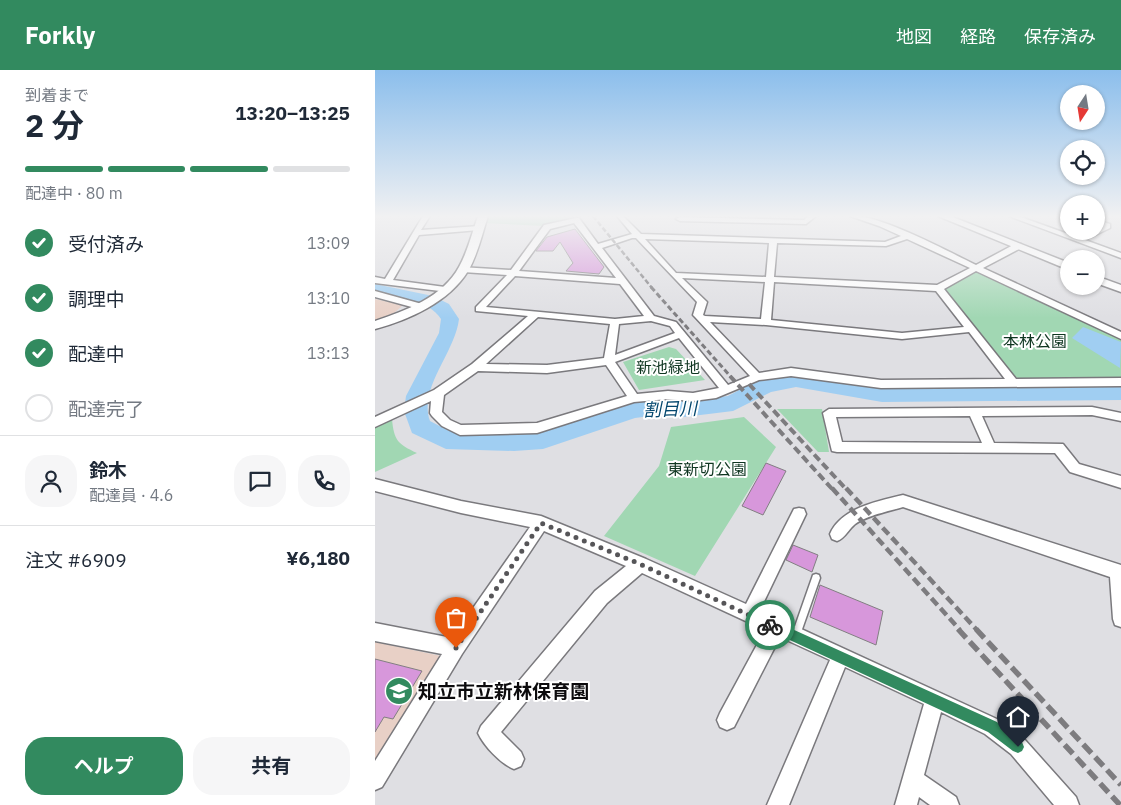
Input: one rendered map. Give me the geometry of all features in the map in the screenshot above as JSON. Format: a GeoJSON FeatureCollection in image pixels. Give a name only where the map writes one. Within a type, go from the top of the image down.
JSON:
{"type":"FeatureCollection","features":[{"type":"Feature","properties":{"kind":"street"},"geometry":{"type":"LineString","coordinates":[[387,282],[405,250]]}},
{"type":"Feature","properties":{"kind":"street"},"geometry":{"type":"LineString","coordinates":[[375,325],[422,305],[441,293],[463,269],[470,250]]}},
{"type":"Feature","properties":{"kind":"street"},"geometry":{"type":"LineString","coordinates":[[530,250],[513,273],[479,309],[615,322],[651,318],[673,324],[726,390]]}},
{"type":"Feature","properties":{"kind":"street"},"geometry":{"type":"LineString","coordinates":[[599,250],[651,318]]}},
{"type":"Feature","properties":{"kind":"street"},"geometry":{"type":"LineString","coordinates":[[652,250],[702,302],[698,315],[757,377]]}},
{"type":"Feature","properties":{"kind":"street"},"geometry":{"type":"LineString","coordinates":[[766,322],[772,250]]}},
{"type":"Feature","properties":{"kind":"street"},"geometry":{"type":"LineString","coordinates":[[938,250],[1121,336]]}},
{"type":"Feature","properties":{"kind":"street"},"geometry":{"type":"LineString","coordinates":[[674,275],[770,278],[939,288],[1011,250]]}},
{"type":"Feature","properties":{"kind":"street"},"geometry":{"type":"LineString","coordinates":[[1028,250],[1060,263]]}},
{"type":"Feature","properties":{"kind":"street"},"geometry":{"type":"LineString","coordinates":[[1106,250],[1121,256]]}},
{"type":"Feature","properties":{"kind":"street"},"geometry":{"type":"LineString","coordinates":[[463,269],[621,281]]}},
{"type":"Feature","properties":{"kind":"street"},"geometry":{"type":"LineString","coordinates":[[375,280],[441,293]]}},
{"type":"Feature","properties":{"kind":"street"},"geometry":{"type":"LineString","coordinates":[[1105,283],[1121,289]]}},
{"type":"Feature","properties":{"kind":"street"},"geometry":{"type":"LineString","coordinates":[[939,288],[1012,381]]}},
{"type":"Feature","properties":{"kind":"street"},"geometry":{"type":"LineString","coordinates":[[375,294],[422,305]]}},
{"type":"Feature","properties":{"kind":"street"},"geometry":{"type":"LineString","coordinates":[[375,422],[434,395],[476,367],[535,315]]}},
{"type":"Feature","properties":{"kind":"street"},"geometry":{"type":"LineString","coordinates":[[702,319],[766,322],[902,336],[972,329]]}},
{"type":"Feature","properties":{"kind":"street"},"geometry":{"type":"LineString","coordinates":[[615,322],[609,361],[635,398]]}},
{"type":"Feature","properties":{"kind":"street"},"geometry":{"type":"LineString","coordinates":[[476,367],[547,369],[609,361],[681,334]]}},
{"type":"Feature","properties":{"kind":"street"},"geometry":{"type":"LineString","coordinates":[[434,395],[436,413],[446,423],[460,430],[537,428],[635,398],[668,394],[693,397],[716,394],[757,377],[791,372],[881,384],[1012,381],[1121,382]]}},
{"type":"Feature","properties":{"kind":"street"},"geometry":{"type":"LineString","coordinates":[[1121,417],[1092,411],[829,413],[837,447],[1058,448],[1075,468],[1121,482]]}},
{"type":"Feature","properties":{"kind":"street"},"geometry":{"type":"LineString","coordinates":[[974,413],[990,447]]}},
{"type":"Feature","properties":{"kind":"street"},"geometry":{"type":"LineString","coordinates":[[377,488],[541,523],[640,564],[776,628],[935,699],[992,727],[1018,747],[1068,805]]}},
{"type":"Feature","properties":{"kind":"street"},"geometry":{"type":"LineString","coordinates":[[837,534],[850,519],[883,506],[903,501],[1118,572],[1121,619]]}},
{"type":"Feature","properties":{"kind":"street"},"geometry":{"type":"LineString","coordinates":[[749,615],[799,514]]}},
{"type":"Feature","properties":{"kind":"street"},"geometry":{"type":"LineString","coordinates":[[375,780],[456,648],[541,523]]}},
{"type":"Feature","properties":{"kind":"street"},"geometry":{"type":"LineString","coordinates":[[514,759],[488,732],[601,597],[640,564]]}},
{"type":"Feature","properties":{"kind":"street"},"geometry":{"type":"LineString","coordinates":[[727,720],[776,628]]}},
{"type":"Feature","properties":{"kind":"street"},"geometry":{"type":"LineString","coordinates":[[375,632],[456,648]]}},
{"type":"Feature","properties":{"kind":"street"},"geometry":{"type":"LineString","coordinates":[[778,805],[840,657]]}},
{"type":"Feature","properties":{"kind":"street"},"geometry":{"type":"LineString","coordinates":[[906,805],[935,699]]}},
{"type":"Feature","properties":{"kind":"street"},"geometry":{"type":"LineString","coordinates":[[913,780],[948,805]]}},
{"type":"Feature","properties":{"kind":"lane"},"geometry":{"type":"LineString","coordinates":[[796,636],[816,578]]}},
{"type":"Feature","properties":{"kind":"shaded area"},"geometry":{"type":"Polygon","coordinates":[[[375,299],[403,305],[394,313],[375,320],[375,299]]]}},
{"type":"Feature","properties":{"kind":"shaded area","name":"知立市立新林保育園"},"geometry":{"type":"Polygon","coordinates":[[[375,642],[441,656],[375,767],[375,642]]]}},
{"type":"Feature","properties":{"kind":"green space","name":"本林公園"},"geometry":{"type":"Polygon","coordinates":[[[976,272],[1121,339],[1121,378],[1021,379],[1013,376],[945,289],[976,272]]]}},
{"type":"Feature","properties":{"kind":"green space","name":"新池緑地"},"geometry":{"type":"Polygon","coordinates":[[[669,347],[676,349],[705,380],[639,390],[623,362],[669,347]]]}},
{"type":"Feature","properties":{"kind":"green space"},"geometry":{"type":"Polygon","coordinates":[[[777,409],[822,409],[829,452],[818,452],[777,409]]]}},
{"type":"Feature","properties":{"kind":"green space","name":"東新切公園"},"geometry":{"type":"Polygon","coordinates":[[[744,417],[776,447],[695,576],[604,536],[659,466],[671,427],[744,417]]]}},
{"type":"Feature","properties":{"kind":"green space"},"geometry":{"type":"Polygon","coordinates":[[[392,419],[398,441],[417,453],[375,472],[375,427],[392,419]]]}},
{"type":"Feature","properties":{"kind":"water"},"geometry":{"type":"Polygon","coordinates":[[[1083,327],[1121,342],[1120,368],[1072,338],[1083,327]]]}},
{"type":"Feature","properties":{"kind":"building"},"geometry":{"type":"Polygon","coordinates":[[[565,250],[591,250],[604,267],[599,274],[566,271],[573,263],[565,250]]]}},
{"type":"Feature","properties":{"kind":"building"},"geometry":{"type":"Polygon","coordinates":[[[766,463],[786,471],[763,515],[742,506],[766,463]]]}},
{"type":"Feature","properties":{"kind":"building"},"geometry":{"type":"Polygon","coordinates":[[[793,545],[818,555],[812,572],[786,560],[793,545]]]}},
{"type":"Feature","properties":{"kind":"building"},"geometry":{"type":"Polygon","coordinates":[[[820,585],[883,611],[876,645],[810,617],[820,585]]]}},
{"type":"Feature","properties":{"kind":"building"},"geometry":{"type":"Polygon","coordinates":[[[375,659],[422,671],[393,719],[384,717],[375,732],[375,659]]]}},
{"type":"Feature","properties":{"kind":"waterway","name":"割目川"},"geometry":{"type":"LineString","coordinates":[[375,289],[427,300],[443,308],[450,319],[448,333],[417,396],[415,411],[420,427],[446,440],[514,442],[543,440],[634,410],[658,407],[684,409],[733,403],[766,385],[796,380],[882,394],[1121,392]]}},
{"type":"Feature","properties":{"kind":"railway"},"geometry":{"type":"LineString","coordinates":[[621,250],[652,288]]}},
{"type":"Feature","properties":{"kind":"railway"},"geometry":{"type":"LineString","coordinates":[[651,287],[731,377]]}},
{"type":"Feature","properties":{"kind":"railway"},"geometry":{"type":"LineString","coordinates":[[730,376],[833,490]]}},
{"type":"Feature","properties":{"kind":"railway"},"geometry":{"type":"LineString","coordinates":[[749,384],[847,490]]}},
{"type":"Feature","properties":{"kind":"railway"},"geometry":{"type":"LineString","coordinates":[[832,488],[960,630]]}},
{"type":"Feature","properties":{"kind":"railway"},"geometry":{"type":"LineString","coordinates":[[846,488],[977,630]]}},
{"type":"Feature","properties":{"kind":"railway"},"geometry":{"type":"LineString","coordinates":[[958,629],[1120,805]]}},
{"type":"Feature","properties":{"kind":"railway"},"geometry":{"type":"LineString","coordinates":[[976,629],[1121,785]]}},
{"type":"Feature","properties":{"kind":"way so far"},"geometry":{"type":"LineString","coordinates":[[456,648],[541,523],[640,564],[770,625]]}},
{"type":"Feature","properties":{"kind":"place","name":"知立市立新林保育園"},"geometry":{"type":"Point","coordinates":[399,691]}},
{"type":"Feature","properties":{"kind":"route"},"geometry":{"type":"LineString","coordinates":[[770,625],[935,699],[992,727],[1018,747]]}}]}
